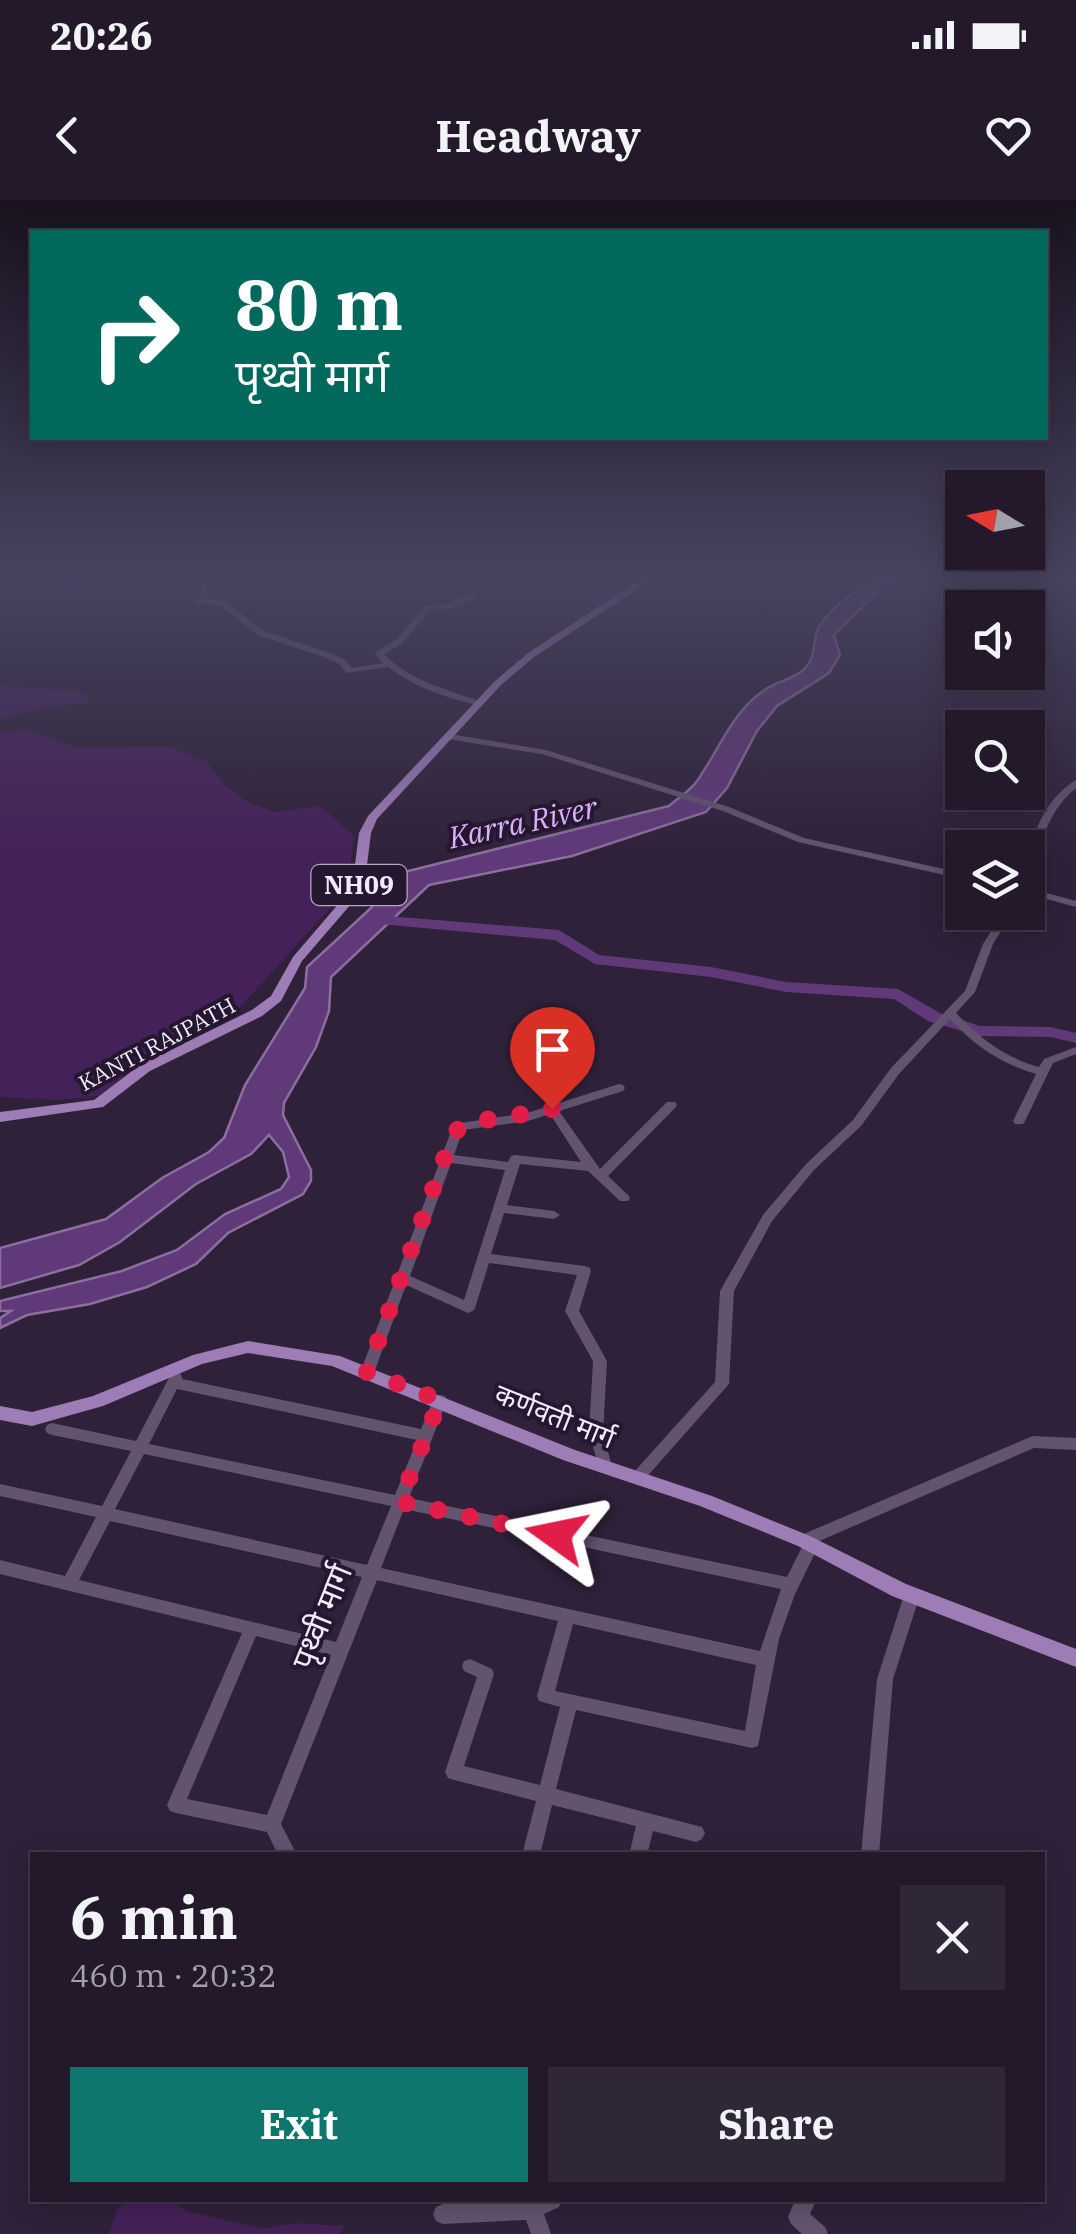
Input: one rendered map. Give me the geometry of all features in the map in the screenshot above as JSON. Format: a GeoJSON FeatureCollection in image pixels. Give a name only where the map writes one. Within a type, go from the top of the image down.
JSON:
{"type":"FeatureCollection","features":[{"type":"Feature","properties":{"kind":"main road","name":"KANTI RAJPATH"},"geometry":{"type":"LineString","coordinates":[[0,1117],[98,1104],[145,1068],[257,1013],[276,998],[297,960],[358,889],[365,833],[372,818],[479,703],[519,669]]}},
{"type":"Feature","properties":{"kind":"main road","name":"कर्णवती मार्ग"},"geometry":{"type":"LineString","coordinates":[[0,1414],[32,1419],[175,1376],[248,1346],[334,1360],[808,1543],[912,1595],[1076,1658]]}},
{"type":"Feature","properties":{"kind":"street"},"geometry":{"type":"LineString","coordinates":[[398,669],[425,686],[479,703]]}},
{"type":"Feature","properties":{"kind":"street"},"geometry":{"type":"LineString","coordinates":[[450,737],[543,752],[726,809],[801,840],[945,872]]}},
{"type":"Feature","properties":{"kind":"street"},"geometry":{"type":"LineString","coordinates":[[1044,830],[1064,792],[1076,783]]}},
{"type":"Feature","properties":{"kind":"street"},"geometry":{"type":"LineString","coordinates":[[1045,896],[1076,904]]}},
{"type":"Feature","properties":{"kind":"street"},"geometry":{"type":"LineString","coordinates":[[638,1477],[722,1384],[727,1291],[767,1218],[810,1168],[860,1120],[896,1071],[970,992],[997,930]]}},
{"type":"Feature","properties":{"kind":"street"},"geometry":{"type":"LineString","coordinates":[[948,1014],[1009,1064],[1043,1072]]}},
{"type":"Feature","properties":{"kind":"street"},"geometry":{"type":"LineString","coordinates":[[1019,1120],[1048,1061],[1076,1050]]}},
{"type":"Feature","properties":{"kind":"street"},"geometry":{"type":"LineString","coordinates":[[367,1372],[458,1126],[528,1117],[620,1088]]}},
{"type":"Feature","properties":{"kind":"street"},"geometry":{"type":"LineString","coordinates":[[596,1172],[671,1105]]}},
{"type":"Feature","properties":{"kind":"street"},"geometry":{"type":"LineString","coordinates":[[552,1109],[596,1172],[624,1198]]}},
{"type":"Feature","properties":{"kind":"street"},"geometry":{"type":"LineString","coordinates":[[444,1158],[512,1166]]}},
{"type":"Feature","properties":{"kind":"street"},"geometry":{"type":"LineString","coordinates":[[401,1277],[468,1308],[515,1159],[596,1172]]}},
{"type":"Feature","properties":{"kind":"street"},"geometry":{"type":"LineString","coordinates":[[500,1208],[554,1215]]}},
{"type":"Feature","properties":{"kind":"street"},"geometry":{"type":"LineString","coordinates":[[484,1258],[584,1270],[572,1312],[600,1361],[596,1434],[604,1466]]}},
{"type":"Feature","properties":{"kind":"street"},"geometry":{"type":"LineString","coordinates":[[69,1584],[175,1376],[426,1436]]}},
{"type":"Feature","properties":{"kind":"street","name":"पृथ्वी मार्ग"},"geometry":{"type":"LineString","coordinates":[[272,1825],[440,1400]]}},
{"type":"Feature","properties":{"kind":"street"},"geometry":{"type":"LineString","coordinates":[[52,1428],[790,1584]]}},
{"type":"Feature","properties":{"kind":"street"},"geometry":{"type":"LineString","coordinates":[[567,1617],[545,1696],[752,1740],[762,1659],[808,1543],[1034,1442],[1076,1444]]}},
{"type":"Feature","properties":{"kind":"street"},"geometry":{"type":"LineString","coordinates":[[0,1490],[762,1659]]}},
{"type":"Feature","properties":{"kind":"street"},"geometry":{"type":"LineString","coordinates":[[0,1568],[341,1650]]}},
{"type":"Feature","properties":{"kind":"street"},"geometry":{"type":"LineString","coordinates":[[870,1852],[885,1678],[912,1595]]}},
{"type":"Feature","properties":{"kind":"street"},"geometry":{"type":"LineString","coordinates":[[252,1628],[176,1806],[272,1825],[286,1852]]}},
{"type":"Feature","properties":{"kind":"street"},"geometry":{"type":"LineString","coordinates":[[470,1666],[486,1674],[454,1772],[696,1834]]}},
{"type":"Feature","properties":{"kind":"street"},"geometry":{"type":"LineString","coordinates":[[532,1852],[570,1701]]}},
{"type":"Feature","properties":{"kind":"street"},"geometry":{"type":"LineString","coordinates":[[639,1852],[646,1821]]}},
{"type":"Feature","properties":{"kind":"street"},"geometry":{"type":"LineString","coordinates":[[805,2202],[798,2217],[818,2234]]}},
{"type":"Feature","properties":{"kind":"street"},"geometry":{"type":"LineString","coordinates":[[443,2214],[537,2203],[541,2234]]}},
{"type":"Feature","properties":{"kind":"shaded area"},"geometry":{"type":"Polygon","coordinates":[[[804,669],[831,669],[777,706],[757,731],[727,788],[706,812],[572,856],[429,885],[331,977],[329,1011],[316,1047],[284,1103],[283,1115],[311,1170],[311,1181],[303,1194],[228,1233],[196,1264],[147,1287],[90,1304],[27,1315],[0,1328],[0,1318],[11,1311],[0,1311],[0,1301],[122,1271],[177,1250],[225,1214],[281,1189],[289,1177],[283,1152],[269,1135],[251,1154],[196,1184],[120,1242],[79,1265],[0,1288],[0,1248],[106,1219],[162,1178],[209,1152],[224,1138],[245,1085],[305,988],[307,967],[371,908],[388,876],[669,806],[697,781],[744,708],[766,689],[804,669]]]}},
{"type":"Feature","properties":{"kind":"shaded area"},"geometry":{"type":"Polygon","coordinates":[[[0,686],[73,690],[91,697],[85,704],[49,706],[0,719],[0,686]]]}},
{"type":"Feature","properties":{"kind":"shaded area"},"geometry":{"type":"Polygon","coordinates":[[[33,731],[76,748],[169,747],[206,761],[223,783],[247,802],[275,812],[320,806],[354,836],[348,888],[234,1014],[159,1040],[105,1095],[60,1100],[0,1097],[0,732],[33,731]]]}},
{"type":"Feature","properties":{"kind":"shaded area"},"geometry":{"type":"Polygon","coordinates":[[[126,2202],[174,2202],[187,2211],[262,2229],[296,2223],[344,2226],[341,2234],[109,2234],[117,2210],[126,2202]]]}},
{"type":"Feature","properties":{"kind":"waterway"},"geometry":{"type":"LineString","coordinates":[[375,920],[559,935],[595,959],[711,972],[786,987],[898,994],[934,1017],[979,1031],[1051,1032],[1076,1038]]}},
{"type":"Feature","properties":{"kind":"route"},"geometry":{"type":"LineString","coordinates":[[552,1109],[528,1117],[458,1126],[367,1372],[440,1400],[400,1502],[556,1535]]}},
{"type":"Feature","properties":{"kind":"water label","name":"Karra River"},"geometry":{"type":"Point","coordinates":[523,823]}}]}
